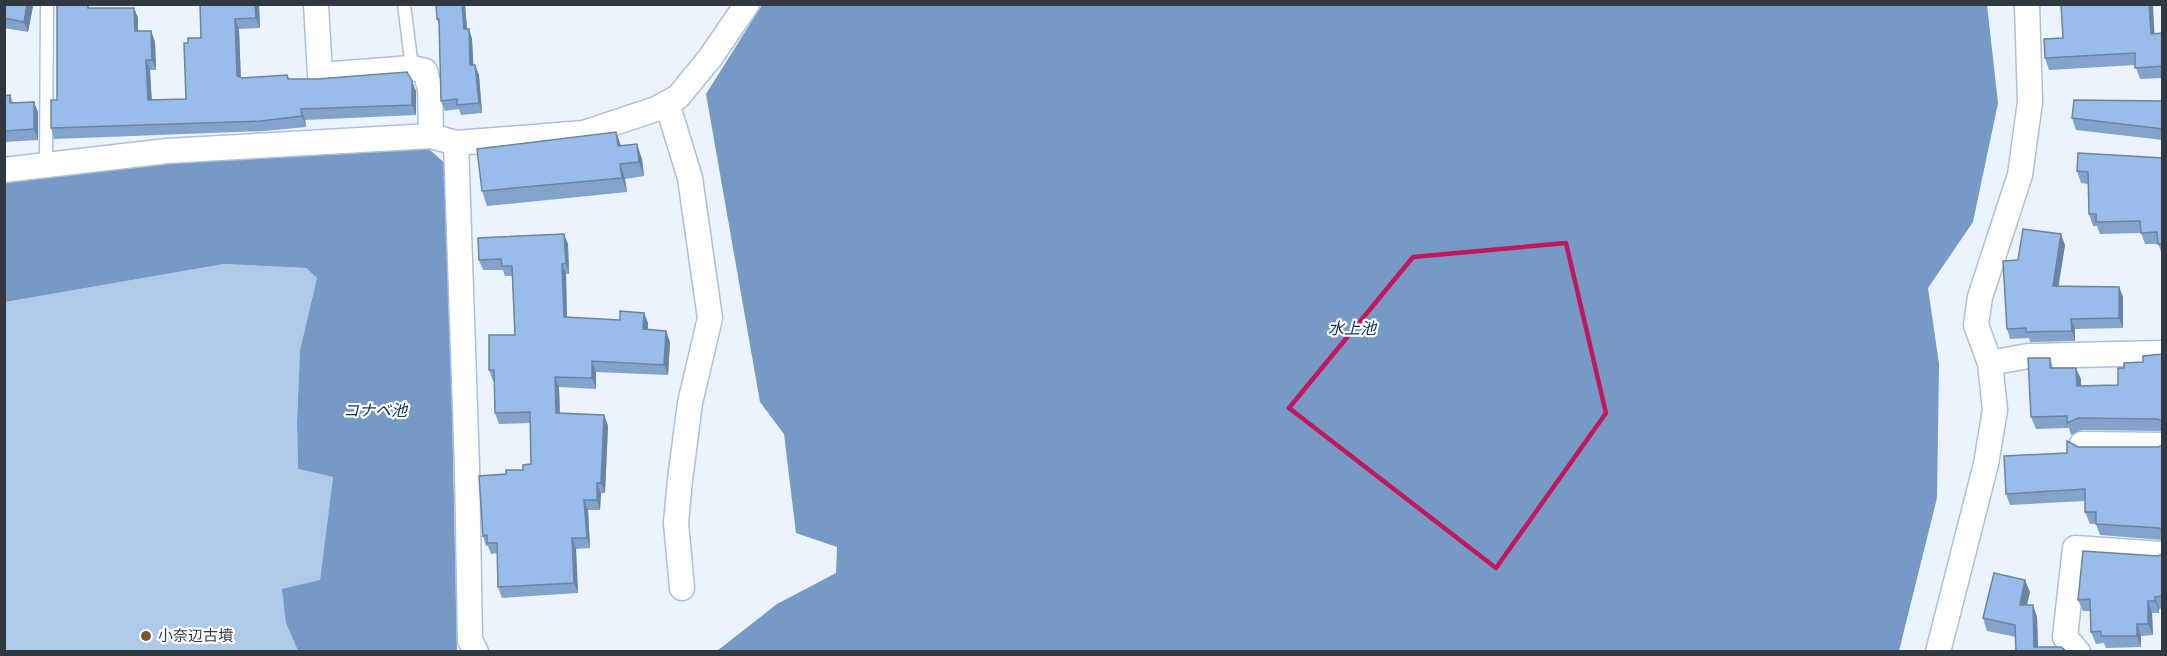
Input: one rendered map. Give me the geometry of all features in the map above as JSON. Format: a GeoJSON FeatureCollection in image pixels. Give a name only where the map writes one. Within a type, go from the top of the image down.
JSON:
{"type":"FeatureCollection","features":[{"type":"Feature","properties":{"kind":"street"},"geometry":{"type":"LineString","coordinates":[[316,4],[320,75],[412,68],[425,71],[430,89],[431,136]]}},
{"type":"Feature","properties":{"kind":"street"},"geometry":{"type":"LineString","coordinates":[[4,170],[167,151],[431,136],[456,143],[584,133],[678,97],[710,58],[747,4]]}},
{"type":"Feature","properties":{"kind":"street"},"geometry":{"type":"LineString","coordinates":[[1938,651],[1988,454],[1995,410],[1990,363],[1976,325],[1980,297],[2020,175],[2030,102],[2027,4]]}},
{"type":"Feature","properties":{"kind":"street"},"geometry":{"type":"LineString","coordinates":[[667,103],[690,178],[710,318],[690,403],[680,480],[676,523],[682,588]]}},
{"type":"Feature","properties":{"kind":"street"},"geometry":{"type":"LineString","coordinates":[[456,143],[467,467],[470,640],[476,651]]}},
{"type":"Feature","properties":{"kind":"street"},"geometry":{"type":"LineString","coordinates":[[1990,363],[2039,355],[2163,353]]}},
{"type":"Feature","properties":{"kind":"street"},"geometry":{"type":"LineString","coordinates":[[2082,444],[2163,445]]}},
{"type":"Feature","properties":{"kind":"street"},"geometry":{"type":"LineString","coordinates":[[2078,651],[2065,637],[2075,548],[2163,554]]}},
{"type":"Feature","properties":{"kind":"lane"},"geometry":{"type":"LineString","coordinates":[[404,4],[412,68]]}},
{"type":"Feature","properties":{"kind":"lane"},"geometry":{"type":"LineString","coordinates":[[46,166],[47,6]]}},
{"type":"Feature","properties":{"kind":"highlighted area"},"geometry":{"type":"Polygon","coordinates":[[[1566,243],[1606,413],[1496,568],[1289,408],[1413,257],[1566,243]]]}},
{"type":"Feature","properties":{"kind":"shaded area"},"geometry":{"type":"Polygon","coordinates":[[[224,264],[306,268],[317,278],[300,350],[298,469],[333,477],[320,580],[286,623],[298,651],[5,652],[5,302],[224,264]]]}},
{"type":"Feature","properties":{"kind":"water","name":"水上池"},"geometry":{"type":"Polygon","coordinates":[[[762,5],[1987,5],[1998,103],[1973,222],[1928,288],[1939,364],[1937,498],[1899,651],[717,651],[777,604],[836,573],[837,547],[796,533],[784,434],[760,402],[706,94],[762,5]]]}},
{"type":"Feature","properties":{"kind":"water","name":"コナベ池"},"geometry":{"type":"Polygon","coordinates":[[[422,143],[447,165],[457,651],[298,651],[286,623],[282,589],[320,580],[333,477],[298,469],[300,350],[317,278],[306,268],[224,264],[5,302],[4,179],[274,153],[422,143]]]}},
{"type":"Feature","properties":{"kind":"building"},"geometry":{"type":"Polygon","coordinates":[[[4,4],[27,4],[24,22],[4,18],[4,4]]]}},
{"type":"Feature","properties":{"kind":"building"},"geometry":{"type":"Polygon","coordinates":[[[200,4],[255,4],[256,18],[235,19],[237,76],[242,78],[287,75],[288,79],[317,79],[407,72],[412,81],[412,105],[301,109],[302,116],[261,121],[51,128],[51,100],[57,100],[57,5],[134,8],[135,31],[151,31],[152,60],[146,60],[148,100],[186,99],[184,43],[188,43],[188,38],[201,38],[200,4]]]}},
{"type":"Feature","properties":{"kind":"building"},"geometry":{"type":"Polygon","coordinates":[[[436,4],[462,4],[464,29],[469,29],[470,65],[475,65],[479,103],[457,105],[457,99],[441,101],[439,19],[437,19],[436,4]]]}},
{"type":"Feature","properties":{"kind":"building"},"geometry":{"type":"Polygon","coordinates":[[[2061,4],[2149,4],[2151,34],[2163,33],[2163,66],[2135,68],[2135,53],[2045,58],[2044,39],[2063,38],[2061,4]]]}},
{"type":"Feature","properties":{"kind":"building"},"geometry":{"type":"Polygon","coordinates":[[[10,95],[10,103],[34,102],[34,129],[4,131],[4,96],[10,95]]]}},
{"type":"Feature","properties":{"kind":"building"},"geometry":{"type":"Polygon","coordinates":[[[2074,100],[2163,101],[2163,129],[2072,118],[2074,100]]]}},
{"type":"Feature","properties":{"kind":"building"},"geometry":{"type":"Polygon","coordinates":[[[616,132],[618,146],[637,144],[639,162],[620,164],[622,178],[482,191],[477,149],[616,132]]]}},
{"type":"Feature","properties":{"kind":"building"},"geometry":{"type":"Polygon","coordinates":[[[2078,153],[2163,158],[2163,244],[2158,244],[2157,232],[2141,233],[2140,221],[2096,222],[2096,214],[2089,214],[2088,172],[2077,171],[2078,153]]]}},
{"type":"Feature","properties":{"kind":"building"},"geometry":{"type":"Polygon","coordinates":[[[2023,229],[2061,234],[2053,286],[2119,287],[2119,318],[2071,319],[2072,331],[2026,332],[2026,328],[2007,329],[2003,261],[2018,260],[2023,229]]]}},
{"type":"Feature","properties":{"kind":"building"},"geometry":{"type":"Polygon","coordinates":[[[564,234],[566,263],[562,264],[564,317],[620,320],[620,311],[644,313],[643,329],[666,331],[664,365],[592,361],[592,378],[555,377],[556,413],[604,415],[601,483],[597,483],[597,500],[584,500],[587,538],[572,538],[574,583],[498,587],[497,543],[487,543],[487,535],[483,536],[479,476],[506,474],[506,470],[523,470],[523,465],[531,464],[530,412],[495,413],[494,370],[489,370],[489,335],[515,335],[512,266],[502,266],[501,259],[479,260],[478,238],[564,234]]]}},
{"type":"Feature","properties":{"kind":"building"},"geometry":{"type":"Polygon","coordinates":[[[2163,354],[2163,422],[2158,419],[2078,418],[2067,423],[2067,416],[2031,417],[2028,358],[2050,358],[2050,368],[2076,368],[2077,386],[2118,385],[2118,368],[2124,368],[2124,363],[2143,362],[2143,356],[2163,354]]]}},
{"type":"Feature","properties":{"kind":"building"},"geometry":{"type":"Polygon","coordinates":[[[2067,441],[2078,447],[2158,447],[2163,445],[2163,531],[2159,528],[2096,524],[2096,512],[2085,512],[2085,489],[2006,494],[2004,456],[2067,453],[2067,441]]]}},
{"type":"Feature","properties":{"kind":"building"},"geometry":{"type":"Polygon","coordinates":[[[2083,551],[2157,556],[2163,554],[2163,596],[2155,597],[2155,601],[2148,601],[2148,624],[2137,624],[2137,636],[2101,636],[2101,631],[2091,632],[2090,599],[2078,600],[2083,551]]]}},
{"type":"Feature","properties":{"kind":"building"},"geometry":{"type":"Polygon","coordinates":[[[1994,573],[2025,580],[2020,605],[2033,605],[2034,647],[2061,647],[2066,651],[2016,651],[2015,625],[1983,618],[1994,573]]]}},
{"type":"Feature","properties":{"kind":"place","name":"小奈辺古墳"},"geometry":{"type":"Point","coordinates":[146,636]}}]}
